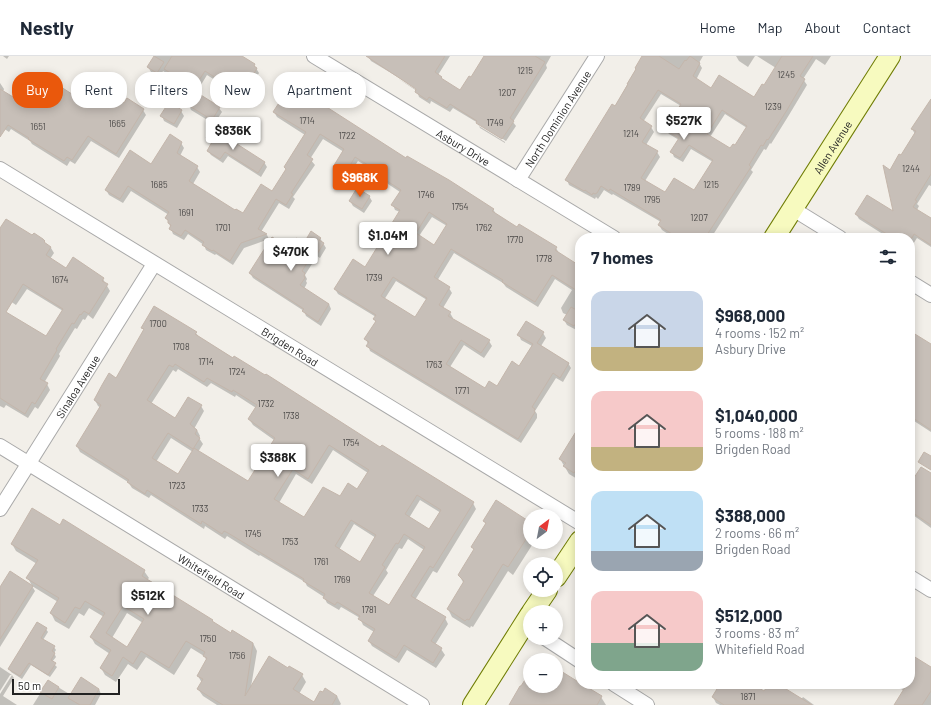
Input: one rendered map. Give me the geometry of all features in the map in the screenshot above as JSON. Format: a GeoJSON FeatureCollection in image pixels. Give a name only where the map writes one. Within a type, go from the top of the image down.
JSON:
{"type":"FeatureCollection","features":[{"type":"Feature","properties":{"kind":"street","name":"North Dominion Avenue"},"geometry":{"type":"LineString","coordinates":[[518,180],[597,56]]}},
{"type":"Feature","properties":{"kind":"street","name":"Allen Avenue"},"geometry":{"type":"LineString","coordinates":[[777,233],[890,56]]}},
{"type":"Feature","properties":{"kind":"street","name":"Asbury Drive"},"geometry":{"type":"LineString","coordinates":[[316,57],[606,233]]}},
{"type":"Feature","properties":{"kind":"street","name":"Brigden Road"},"geometry":{"type":"LineString","coordinates":[[0,169],[575,520]]}},
{"type":"Feature","properties":{"kind":"street"},"geometry":{"type":"LineString","coordinates":[[793,208],[832,233]]}},
{"type":"Feature","properties":{"kind":"street","name":"Sinaloa Avenue"},"geometry":{"type":"LineString","coordinates":[[0,509],[154,264]]}},
{"type":"Feature","properties":{"kind":"street"},"geometry":{"type":"LineString","coordinates":[[915,285],[931,295]]}},
{"type":"Feature","properties":{"kind":"street","name":"Whitefield Road"},"geometry":{"type":"LineString","coordinates":[[0,446],[422,705]]}},
{"type":"Feature","properties":{"kind":"street"},"geometry":{"type":"LineString","coordinates":[[563,566],[575,548]]}},
{"type":"Feature","properties":{"kind":"street"},"geometry":{"type":"LineString","coordinates":[[915,580],[931,590]]}},
{"type":"Feature","properties":{"kind":"street"},"geometry":{"type":"LineString","coordinates":[[473,705],[523,629]]}},
{"type":"Feature","properties":{"kind":"street"},"geometry":{"type":"LineString","coordinates":[[556,645],[575,658]]}},
{"type":"Feature","properties":{"kind":"street"},"geometry":{"type":"LineString","coordinates":[[622,689],[647,705]]}},
{"type":"Feature","properties":{"kind":"building"},"geometry":{"type":"Polygon","coordinates":[[[154,56],[164,62],[158,72],[147,67],[154,56]]]}},
{"type":"Feature","properties":{"kind":"building"},"geometry":{"type":"Polygon","coordinates":[[[172,56],[242,56],[255,64],[254,66],[257,68],[255,72],[210,72],[210,74],[205,71],[202,76],[202,72],[169,72],[164,69],[172,56]]]}},
{"type":"Feature","properties":{"kind":"building"},"geometry":{"type":"Polygon","coordinates":[[[366,56],[445,56],[435,72],[442,77],[441,78],[460,90],[469,76],[471,77],[484,56],[535,56],[545,62],[510,118],[514,121],[502,139],[476,123],[477,121],[450,104],[447,108],[429,97],[427,100],[415,92],[416,89],[366,56]]]}},
{"type":"Feature","properties":{"kind":"building"},"geometry":{"type":"Polygon","coordinates":[[[642,56],[659,56],[679,69],[685,60],[686,61],[690,56],[700,63],[693,76],[711,88],[719,75],[754,97],[762,84],[764,85],[782,56],[813,56],[800,76],[805,79],[787,110],[768,140],[767,139],[763,146],[761,145],[749,165],[751,167],[708,233],[670,233],[658,225],[661,220],[610,189],[609,191],[601,186],[597,193],[593,193],[592,195],[565,180],[612,104],[615,106],[636,69],[635,68],[642,56]],[[658,90],[640,118],[652,126],[642,142],[658,151],[641,178],[665,192],[674,178],[694,190],[713,160],[689,145],[680,158],[670,152],[679,138],[665,130],[681,104],[658,90]],[[722,110],[707,134],[730,148],[733,144],[735,145],[747,126],[722,110]]]}},
{"type":"Feature","properties":{"kind":"building"},"geometry":{"type":"Polygon","coordinates":[[[63,88],[71,93],[71,108],[127,108],[127,98],[135,103],[135,108],[144,109],[116,154],[88,136],[72,160],[67,157],[64,161],[8,125],[0,137],[0,89],[12,96],[12,108],[63,108],[63,88]]]}},
{"type":"Feature","properties":{"kind":"building"},"geometry":{"type":"Polygon","coordinates":[[[202,96],[210,101],[210,108],[219,108],[212,120],[193,108],[202,108],[202,96]]]}},
{"type":"Feature","properties":{"kind":"building"},"geometry":{"type":"Polygon","coordinates":[[[931,99],[931,174],[915,200],[917,201],[913,207],[931,218],[931,245],[915,235],[915,233],[885,233],[855,214],[867,195],[893,211],[883,165],[890,170],[899,154],[901,155],[916,131],[911,129],[931,99]]]}},
{"type":"Feature","properties":{"kind":"building"},"geometry":{"type":"Polygon","coordinates":[[[165,108],[179,108],[182,110],[174,124],[160,116],[165,108]]]}},
{"type":"Feature","properties":{"kind":"building"},"geometry":{"type":"Polygon","coordinates":[[[276,108],[328,108],[406,158],[407,156],[449,180],[494,209],[492,211],[517,227],[519,224],[557,247],[555,250],[575,263],[575,289],[552,275],[535,302],[502,282],[503,280],[451,249],[434,277],[450,287],[439,305],[451,312],[448,316],[490,340],[481,353],[461,340],[446,364],[485,388],[489,381],[497,386],[512,361],[519,366],[533,344],[517,335],[526,321],[544,332],[537,343],[569,363],[560,378],[553,373],[532,407],[535,409],[535,412],[518,439],[366,346],[369,342],[364,339],[376,321],[373,319],[376,315],[334,289],[353,259],[365,267],[400,210],[391,205],[401,190],[384,179],[386,176],[355,157],[345,174],[333,167],[344,149],[320,134],[307,155],[313,159],[291,193],[293,194],[286,205],[276,199],[258,229],[267,234],[241,243],[230,261],[202,245],[204,242],[185,230],[181,236],[169,229],[171,225],[165,218],[169,212],[128,186],[120,199],[105,190],[130,150],[151,164],[170,134],[182,142],[177,153],[198,166],[189,181],[235,210],[236,209],[243,213],[261,184],[272,191],[286,169],[284,167],[306,132],[273,112],[276,108]],[[429,212],[416,233],[434,245],[447,224],[429,212]],[[393,277],[381,296],[415,317],[427,298],[393,277]]]}},
{"type":"Feature","properties":{"kind":"building"},"geometry":{"type":"Polygon","coordinates":[[[212,128],[265,162],[258,173],[225,152],[220,159],[207,151],[212,142],[206,138],[212,128]]]}},
{"type":"Feature","properties":{"kind":"building"},"geometry":{"type":"Polygon","coordinates":[[[357,188],[370,196],[362,209],[349,201],[357,188]]]}},
{"type":"Feature","properties":{"kind":"building"},"geometry":{"type":"Polygon","coordinates":[[[6,219],[32,235],[34,233],[51,247],[46,255],[66,268],[73,257],[104,278],[102,281],[108,284],[89,314],[84,311],[81,315],[80,314],[74,324],[72,323],[40,379],[48,383],[35,404],[32,402],[25,414],[0,398],[0,228],[6,219]],[[23,284],[6,312],[46,336],[63,309],[23,284]]]}},
{"type":"Feature","properties":{"kind":"building"},"geometry":{"type":"Polygon","coordinates":[[[311,231],[321,238],[319,240],[324,243],[317,254],[314,252],[302,271],[305,273],[305,278],[300,285],[329,304],[318,322],[302,311],[304,309],[249,273],[272,237],[290,248],[296,238],[304,243],[311,231]]]}},
{"type":"Feature","properties":{"kind":"building"},"geometry":{"type":"Polygon","coordinates":[[[154,306],[197,332],[195,334],[233,358],[234,356],[265,375],[266,374],[380,447],[382,445],[474,502],[433,568],[430,566],[411,596],[446,617],[431,641],[442,648],[433,663],[404,645],[396,658],[368,641],[375,629],[358,619],[360,616],[337,602],[335,605],[323,598],[325,594],[303,581],[304,579],[228,533],[224,531],[222,534],[202,521],[201,524],[147,490],[145,494],[127,482],[129,480],[76,446],[101,405],[94,400],[102,385],[109,373],[116,378],[144,329],[141,328],[154,306]],[[175,364],[173,367],[169,365],[147,400],[175,418],[188,397],[202,405],[190,424],[197,430],[195,434],[200,438],[193,449],[168,433],[152,458],[178,474],[194,448],[248,481],[275,438],[248,419],[257,405],[233,390],[232,392],[207,378],[204,382],[175,364]],[[329,445],[308,479],[293,469],[274,499],[304,517],[323,487],[340,496],[348,483],[357,489],[369,470],[329,445]],[[417,495],[405,514],[429,529],[441,510],[417,495]],[[351,520],[335,546],[360,562],[376,535],[351,520]],[[404,534],[398,544],[396,543],[382,565],[385,567],[369,593],[389,605],[425,547],[404,534]]]}},
{"type":"Feature","properties":{"kind":"building"},"geometry":{"type":"Polygon","coordinates":[[[571,307],[575,309],[574,326],[563,320],[571,307]]]}},
{"type":"Feature","properties":{"kind":"building"},"geometry":{"type":"Polygon","coordinates":[[[915,334],[931,344],[931,430],[915,419],[915,334]]]}},
{"type":"Feature","properties":{"kind":"building"},"geometry":{"type":"Polygon","coordinates":[[[575,433],[574,473],[563,466],[566,463],[559,459],[575,433]]]}},
{"type":"Feature","properties":{"kind":"building"},"geometry":{"type":"Polygon","coordinates":[[[924,452],[931,456],[931,470],[918,462],[924,452]]]}},
{"type":"Feature","properties":{"kind":"building"},"geometry":{"type":"Polygon","coordinates":[[[921,467],[931,473],[931,525],[915,514],[915,476],[921,467]]]}},
{"type":"Feature","properties":{"kind":"building"},"geometry":{"type":"Polygon","coordinates":[[[496,500],[523,517],[523,544],[508,567],[503,564],[469,620],[467,619],[465,621],[447,609],[464,581],[458,575],[474,549],[471,547],[486,523],[483,521],[496,500]]]}},
{"type":"Feature","properties":{"kind":"building"},"geometry":{"type":"Polygon","coordinates":[[[32,508],[60,525],[63,519],[145,570],[142,576],[213,620],[212,621],[231,633],[232,630],[253,643],[245,696],[269,656],[288,668],[289,666],[303,674],[293,689],[314,702],[320,691],[323,692],[325,688],[337,696],[332,705],[223,705],[197,689],[203,679],[197,676],[207,658],[203,656],[205,652],[186,641],[169,668],[141,651],[133,664],[123,657],[112,676],[100,668],[111,650],[90,637],[105,613],[85,601],[80,609],[75,607],[65,623],[50,613],[59,598],[26,578],[38,560],[11,544],[32,508]],[[123,606],[106,633],[127,647],[144,619],[123,606]]]}},
{"type":"Feature","properties":{"kind":"building"},"geometry":{"type":"Polygon","coordinates":[[[10,571],[33,586],[0,639],[0,587],[10,571]]]}},
{"type":"Feature","properties":{"kind":"building"},"geometry":{"type":"Polygon","coordinates":[[[37,622],[47,628],[41,638],[55,646],[52,651],[55,653],[51,660],[56,663],[48,675],[29,663],[20,676],[8,669],[37,622]]]}},
{"type":"Feature","properties":{"kind":"building"},"geometry":{"type":"Polygon","coordinates":[[[915,657],[931,667],[931,691],[922,705],[894,705],[904,689],[915,689],[915,657]]]}},
{"type":"Feature","properties":{"kind":"building"},"geometry":{"type":"Polygon","coordinates":[[[563,672],[575,680],[575,689],[590,689],[602,696],[597,705],[509,705],[523,683],[523,693],[563,693],[563,672]]]}},
{"type":"Feature","properties":{"kind":"building"},"geometry":{"type":"Polygon","coordinates":[[[81,677],[99,689],[90,705],[80,705],[68,698],[81,677]]]}},
{"type":"Feature","properties":{"kind":"building"},"geometry":{"type":"Polygon","coordinates":[[[48,680],[59,687],[52,699],[40,692],[48,680]]]}},
{"type":"Feature","properties":{"kind":"building"},"geometry":{"type":"Polygon","coordinates":[[[717,689],[761,689],[764,691],[765,689],[786,689],[812,705],[724,705],[712,697],[717,689]]]}}]}
